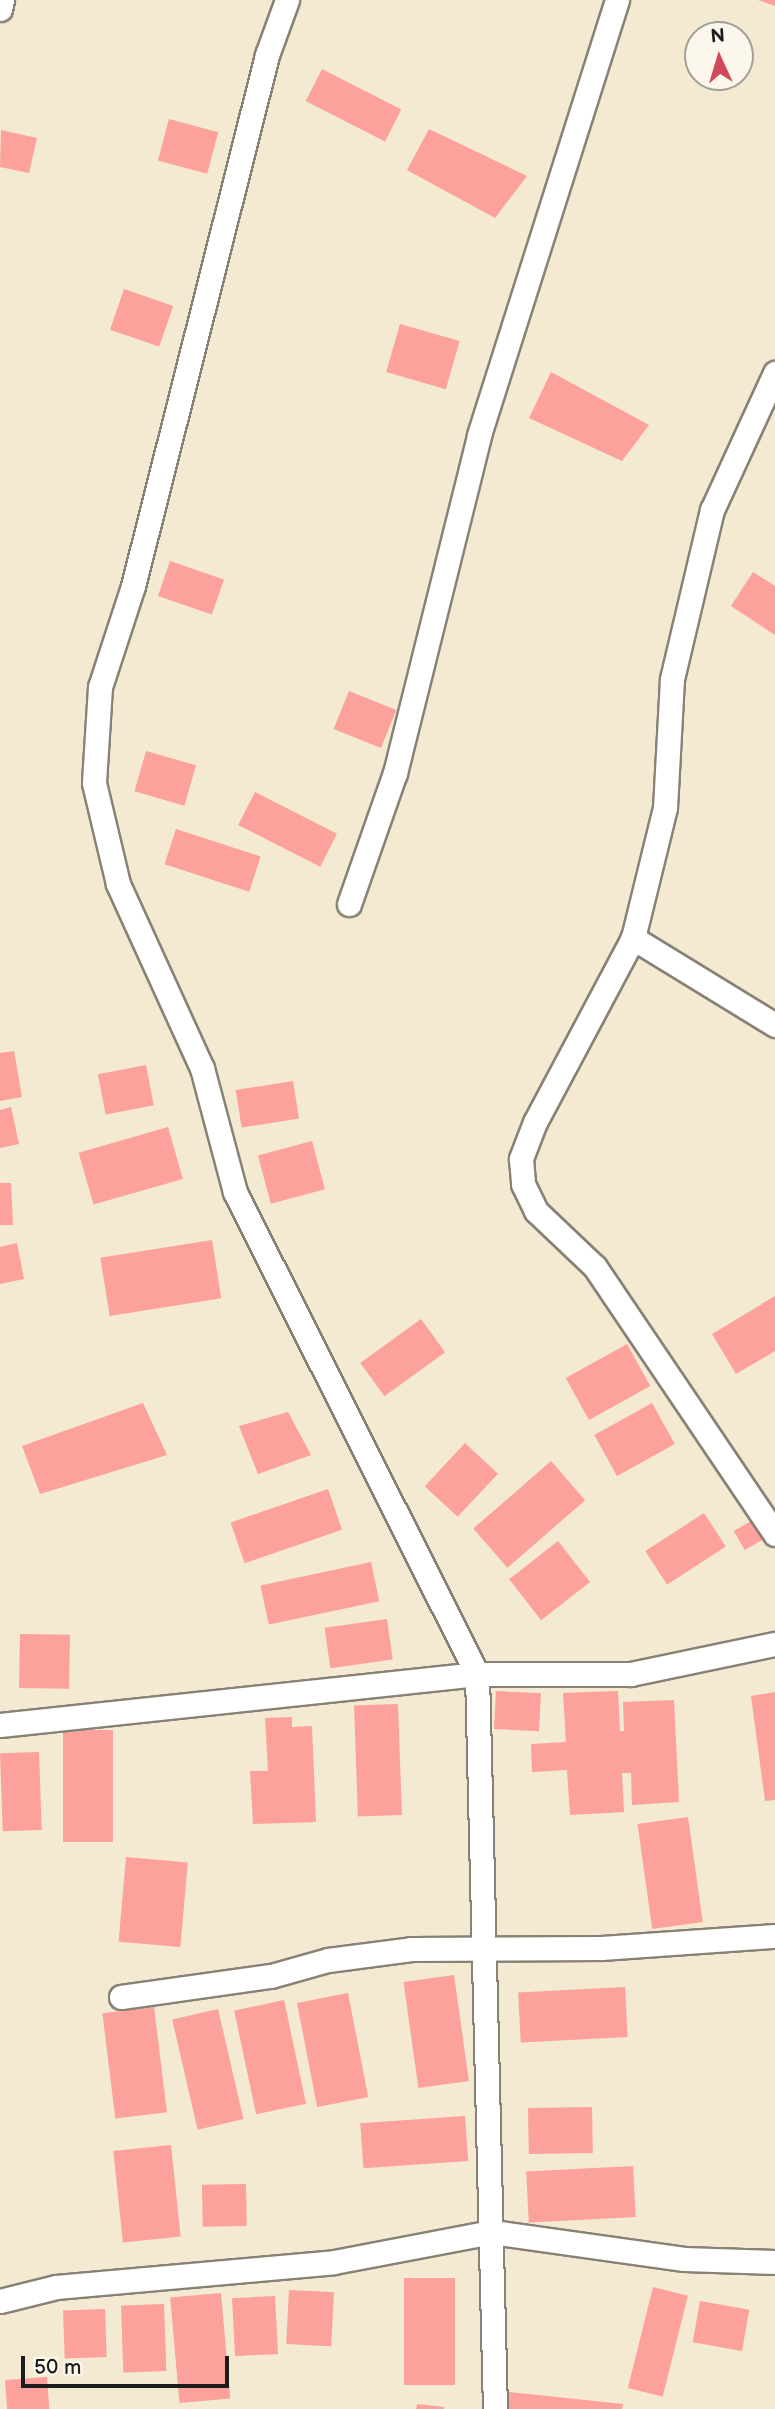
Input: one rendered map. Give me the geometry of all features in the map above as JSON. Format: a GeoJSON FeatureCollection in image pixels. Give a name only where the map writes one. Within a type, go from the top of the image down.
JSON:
{"type":"FeatureCollection","features":[{"type":"Feature","properties":{"kind":"street"},"geometry":{"type":"LineString","coordinates":[[0,9],[2,0]]}},
{"type":"Feature","properties":{"kind":"street"},"geometry":{"type":"LineString","coordinates":[[287,0],[267,55],[133,586],[100,687],[94,783],[118,884],[202,1068],[235,1192],[477,1674],[495,2409]]}},
{"type":"Feature","properties":{"kind":"street"},"geometry":{"type":"LineString","coordinates":[[349,904],[395,773],[479,435],[617,0]]}},
{"type":"Feature","properties":{"kind":"street"},"geometry":{"type":"LineString","coordinates":[[775,373],[712,510],[672,679],[665,808],[633,938],[535,1122],[521,1159],[523,1184],[536,1211],[595,1267],[775,1534]]}},
{"type":"Feature","properties":{"kind":"street"},"geometry":{"type":"LineString","coordinates":[[633,938],[775,1025]]}},
{"type":"Feature","properties":{"kind":"street"},"geometry":{"type":"LineString","coordinates":[[0,1725],[477,1674],[631,1674],[775,1644]]}},
{"type":"Feature","properties":{"kind":"street"},"geometry":{"type":"LineString","coordinates":[[121,1997],[271,1976],[328,1960],[411,1949],[602,1948],[775,1936]]}},
{"type":"Feature","properties":{"kind":"street"},"geometry":{"type":"LineString","coordinates":[[0,2301],[56,2287],[334,2262],[492,2232],[684,2259],[775,2262]]}},
{"type":"Feature","properties":{"kind":"building"},"geometry":{"type":"Polygon","coordinates":[[[758,0],[775,0],[775,6],[758,0]]]}},
{"type":"Feature","properties":{"kind":"building"},"geometry":{"type":"Polygon","coordinates":[[[322,69],[401,109],[385,141],[306,101],[322,69]]]}},
{"type":"Feature","properties":{"kind":"building"},"geometry":{"type":"Polygon","coordinates":[[[169,119],[218,132],[207,174],[158,161],[169,119]]]}},
{"type":"Feature","properties":{"kind":"building"},"geometry":{"type":"Polygon","coordinates":[[[429,129],[527,176],[495,218],[407,170],[429,129]]]}},
{"type":"Feature","properties":{"kind":"building"},"geometry":{"type":"Polygon","coordinates":[[[1,130],[37,138],[29,173],[0,167],[1,130]]]}},
{"type":"Feature","properties":{"kind":"building"},"geometry":{"type":"Polygon","coordinates":[[[124,289],[173,306],[159,347],[110,330],[124,289]]]}},
{"type":"Feature","properties":{"kind":"building"},"geometry":{"type":"Polygon","coordinates":[[[400,324],[460,341],[446,389],[386,372],[400,324]]]}},
{"type":"Feature","properties":{"kind":"building"},"geometry":{"type":"Polygon","coordinates":[[[551,372],[649,425],[622,461],[529,418],[551,372]]]}},
{"type":"Feature","properties":{"kind":"building"},"geometry":{"type":"Polygon","coordinates":[[[170,561],[224,580],[212,615],[158,596],[170,561]]]}},
{"type":"Feature","properties":{"kind":"building"},"geometry":{"type":"Polygon","coordinates":[[[753,572],[775,586],[775,635],[731,606],[753,572]]]}},
{"type":"Feature","properties":{"kind":"building"},"geometry":{"type":"Polygon","coordinates":[[[349,691],[396,710],[381,748],[334,729],[349,691]]]}},
{"type":"Feature","properties":{"kind":"building"},"geometry":{"type":"Polygon","coordinates":[[[146,751],[196,765],[184,806],[134,791],[146,751]]]}},
{"type":"Feature","properties":{"kind":"building"},"geometry":{"type":"Polygon","coordinates":[[[255,792],[337,834],[320,867],[238,825],[255,792]]]}},
{"type":"Feature","properties":{"kind":"building"},"geometry":{"type":"Polygon","coordinates":[[[176,829],[261,857],[249,892],[165,864],[176,829]]]}},
{"type":"Feature","properties":{"kind":"building"},"geometry":{"type":"Polygon","coordinates":[[[14,1051],[22,1097],[0,1101],[0,1053],[14,1051]]]}},
{"type":"Feature","properties":{"kind":"building"},"geometry":{"type":"Polygon","coordinates":[[[146,1065],[154,1105],[106,1115],[98,1074],[146,1065]]]}},
{"type":"Feature","properties":{"kind":"building"},"geometry":{"type":"Polygon","coordinates":[[[293,1081],[299,1119],[242,1128],[236,1090],[293,1081]]]}},
{"type":"Feature","properties":{"kind":"building"},"geometry":{"type":"Polygon","coordinates":[[[11,1107],[19,1144],[0,1148],[0,1110],[11,1107]]]}},
{"type":"Feature","properties":{"kind":"building"},"geometry":{"type":"Polygon","coordinates":[[[168,1127],[183,1179],[93,1205],[79,1153],[168,1127]]]}},
{"type":"Feature","properties":{"kind":"building"},"geometry":{"type":"Polygon","coordinates":[[[312,1141],[325,1189],[271,1204],[258,1155],[312,1141]]]}},
{"type":"Feature","properties":{"kind":"building"},"geometry":{"type":"Polygon","coordinates":[[[0,1183],[11,1183],[13,1225],[0,1225],[0,1183]]]}},
{"type":"Feature","properties":{"kind":"building"},"geometry":{"type":"Polygon","coordinates":[[[212,1240],[221,1298],[110,1316],[100,1258],[212,1240]]]}},
{"type":"Feature","properties":{"kind":"building"},"geometry":{"type":"Polygon","coordinates":[[[17,1243],[24,1279],[0,1284],[0,1247],[17,1243]]]}},
{"type":"Feature","properties":{"kind":"building"},"geometry":{"type":"Polygon","coordinates":[[[775,1296],[775,1351],[736,1374],[712,1334],[775,1296]]]}},
{"type":"Feature","properties":{"kind":"building"},"geometry":{"type":"Polygon","coordinates":[[[421,1319],[445,1352],[384,1396],[360,1363],[421,1319]]]}},
{"type":"Feature","properties":{"kind":"building"},"geometry":{"type":"Polygon","coordinates":[[[627,1344],[650,1386],[589,1420],[566,1378],[627,1344]]]}},
{"type":"Feature","properties":{"kind":"building"},"geometry":{"type":"Polygon","coordinates":[[[143,1403],[167,1455],[40,1494],[22,1446],[143,1403]]]}},
{"type":"Feature","properties":{"kind":"building"},"geometry":{"type":"Polygon","coordinates":[[[652,1403],[675,1444],[617,1476],[594,1435],[652,1403]]]}},
{"type":"Feature","properties":{"kind":"building"},"geometry":{"type":"Polygon","coordinates":[[[288,1412],[311,1455],[258,1474],[239,1426],[288,1412]]]}},
{"type":"Feature","properties":{"kind":"building"},"geometry":{"type":"Polygon","coordinates":[[[465,1443],[498,1474],[458,1517],[425,1486],[465,1443]]]}},
{"type":"Feature","properties":{"kind":"building"},"geometry":{"type":"Polygon","coordinates":[[[551,1461],[585,1500],[507,1568],[473,1529],[551,1461]]]}},
{"type":"Feature","properties":{"kind":"building"},"geometry":{"type":"Polygon","coordinates":[[[328,1489],[342,1530],[245,1563],[231,1523],[328,1489]]]}},
{"type":"Feature","properties":{"kind":"building"},"geometry":{"type":"Polygon","coordinates":[[[704,1513],[726,1547],[667,1585],[645,1551],[704,1513]]]}},
{"type":"Feature","properties":{"kind":"building"},"geometry":{"type":"Polygon","coordinates":[[[758,1517],[769,1536],[745,1550],[734,1531],[758,1517]]]}},
{"type":"Feature","properties":{"kind":"building"},"geometry":{"type":"Polygon","coordinates":[[[558,1541],[590,1582],[541,1620],[509,1579],[558,1541]]]}},
{"type":"Feature","properties":{"kind":"building"},"geometry":{"type":"Polygon","coordinates":[[[371,1562],[379,1601],[269,1625],[260,1585],[371,1562]]]}},
{"type":"Feature","properties":{"kind":"building"},"geometry":{"type":"Polygon","coordinates":[[[387,1619],[393,1660],[330,1668],[325,1628],[387,1619]]]}},
{"type":"Feature","properties":{"kind":"building"},"geometry":{"type":"Polygon","coordinates":[[[20,1634],[70,1635],[69,1689],[19,1688],[20,1634]]]}},
{"type":"Feature","properties":{"kind":"building"},"geometry":{"type":"Polygon","coordinates":[[[496,1691],[541,1693],[539,1731],[494,1729],[496,1691]]]}},
{"type":"Feature","properties":{"kind":"building"},"geometry":{"type":"Polygon","coordinates":[[[618,1691],[620,1731],[624,1731],[623,1702],[674,1700],[679,1802],[632,1805],[631,1773],[622,1773],[624,1812],[570,1815],[567,1770],[532,1772],[531,1744],[566,1742],[563,1693],[618,1691]]]}},
{"type":"Feature","properties":{"kind":"building"},"geometry":{"type":"Polygon","coordinates":[[[775,1692],[775,1800],[765,1801],[751,1696],[775,1692]]]}},
{"type":"Feature","properties":{"kind":"building"},"geometry":{"type":"Polygon","coordinates":[[[398,1704],[402,1815],[358,1816],[354,1706],[398,1704]]]}},
{"type":"Feature","properties":{"kind":"building"},"geometry":{"type":"Polygon","coordinates":[[[292,1717],[292,1727],[312,1726],[316,1822],[253,1824],[250,1771],[268,1771],[265,1718],[292,1717]]]}},
{"type":"Feature","properties":{"kind":"building"},"geometry":{"type":"Polygon","coordinates":[[[63,1730],[113,1730],[113,1842],[63,1842],[63,1730]]]}},
{"type":"Feature","properties":{"kind":"building"},"geometry":{"type":"Polygon","coordinates":[[[39,1752],[42,1830],[3,1831],[0,1753],[39,1752]]]}},
{"type":"Feature","properties":{"kind":"building"},"geometry":{"type":"Polygon","coordinates":[[[688,1817],[703,1922],[652,1929],[637,1824],[688,1817]]]}},
{"type":"Feature","properties":{"kind":"building"},"geometry":{"type":"Polygon","coordinates":[[[126,1857],[188,1862],[180,1947],[119,1942],[126,1857]]]}},
{"type":"Feature","properties":{"kind":"building"},"geometry":{"type":"Polygon","coordinates":[[[454,1975],[469,2081],[418,2088],[403,1982],[454,1975]]]}},
{"type":"Feature","properties":{"kind":"building"},"geometry":{"type":"Polygon","coordinates":[[[625,1987],[628,2037],[521,2043],[518,1993],[625,1987]]]}},
{"type":"Feature","properties":{"kind":"building"},"geometry":{"type":"Polygon","coordinates":[[[348,1993],[368,2097],[317,2107],[297,2003],[348,1993]]]}},
{"type":"Feature","properties":{"kind":"building"},"geometry":{"type":"Polygon","coordinates":[[[284,2000],[306,2104],[256,2114],[234,2011],[284,2000]]]}},
{"type":"Feature","properties":{"kind":"building"},"geometry":{"type":"Polygon","coordinates":[[[154,2007],[167,2112],[115,2119],[102,2013],[154,2007]]]}},
{"type":"Feature","properties":{"kind":"building"},"geometry":{"type":"Polygon","coordinates":[[[218,2009],[243,2119],[198,2130],[172,2020],[218,2009]]]}},
{"type":"Feature","properties":{"kind":"building"},"geometry":{"type":"Polygon","coordinates":[[[592,2107],[593,2153],[529,2154],[528,2108],[592,2107]]]}},
{"type":"Feature","properties":{"kind":"building"},"geometry":{"type":"Polygon","coordinates":[[[465,2116],[468,2161],[363,2168],[360,2123],[465,2116]]]}},
{"type":"Feature","properties":{"kind":"building"},"geometry":{"type":"Polygon","coordinates":[[[171,2145],[181,2236],[123,2243],[113,2151],[171,2145]]]}},
{"type":"Feature","properties":{"kind":"building"},"geometry":{"type":"Polygon","coordinates":[[[633,2166],[636,2217],[529,2223],[526,2172],[633,2166]]]}},
{"type":"Feature","properties":{"kind":"building"},"geometry":{"type":"Polygon","coordinates":[[[246,2184],[247,2226],[203,2227],[202,2185],[246,2184]]]}},
{"type":"Feature","properties":{"kind":"building"},"geometry":{"type":"Polygon","coordinates":[[[404,2278],[455,2278],[455,2385],[404,2385],[404,2278]]]}},
{"type":"Feature","properties":{"kind":"building"},"geometry":{"type":"Polygon","coordinates":[[[653,2287],[688,2296],[663,2397],[628,2388],[653,2287]]]}},
{"type":"Feature","properties":{"kind":"building"},"geometry":{"type":"Polygon","coordinates":[[[289,2290],[334,2292],[331,2346],[286,2344],[289,2290]]]}},
{"type":"Feature","properties":{"kind":"building"},"geometry":{"type":"Polygon","coordinates":[[[221,2293],[230,2399],[179,2403],[170,2297],[221,2293]]]}},
{"type":"Feature","properties":{"kind":"building"},"geometry":{"type":"Polygon","coordinates":[[[275,2296],[278,2354],[235,2356],[232,2298],[275,2296]]]}},
{"type":"Feature","properties":{"kind":"building"},"geometry":{"type":"Polygon","coordinates":[[[700,2301],[749,2310],[742,2351],[693,2342],[700,2301]]]}},
{"type":"Feature","properties":{"kind":"building"},"geometry":{"type":"Polygon","coordinates":[[[164,2304],[166,2371],[123,2372],[121,2306],[164,2304]]]}},
{"type":"Feature","properties":{"kind":"building"},"geometry":{"type":"Polygon","coordinates":[[[105,2309],[107,2357],[65,2358],[63,2310],[105,2309]]]}},
{"type":"Feature","properties":{"kind":"building"},"geometry":{"type":"Polygon","coordinates":[[[47,2377],[49,2409],[7,2409],[5,2380],[47,2377]]]}},
{"type":"Feature","properties":{"kind":"building"},"geometry":{"type":"Polygon","coordinates":[[[509,2392],[623,2404],[622,2409],[507,2409],[509,2392]]]}},
{"type":"Feature","properties":{"kind":"building"},"geometry":{"type":"Polygon","coordinates":[[[417,2404],[444,2407],[444,2409],[416,2409],[417,2404]]]}}]}
